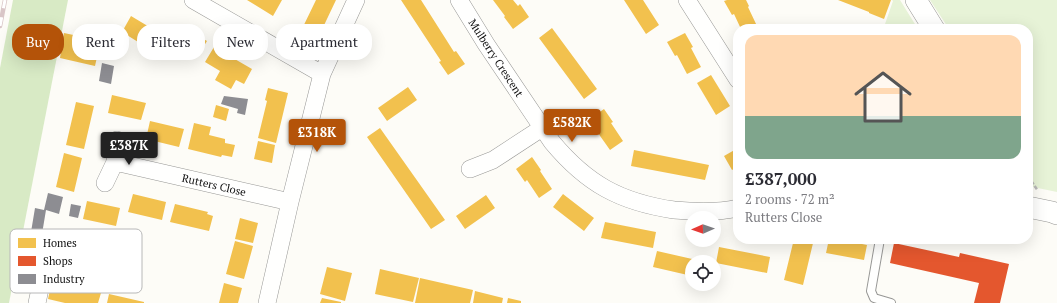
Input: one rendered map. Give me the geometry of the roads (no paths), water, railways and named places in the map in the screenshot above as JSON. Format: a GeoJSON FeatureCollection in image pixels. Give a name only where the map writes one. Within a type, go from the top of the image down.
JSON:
{"type":"FeatureCollection","features":[{"type":"Feature","properties":{"kind":"street"},"geometry":{"type":"LineString","coordinates":[[193,0],[322,74]]}},
{"type":"Feature","properties":{"kind":"street"},"geometry":{"type":"LineString","coordinates":[[267,303],[290,202],[322,74],[356,0]]}},
{"type":"Feature","properties":{"kind":"street","name":"Mulberry Crescent"},"geometry":{"type":"LineString","coordinates":[[459,0],[486,44],[542,128],[556,147],[588,178],[622,197],[655,207],[682,211],[709,212],[733,209]]}},
{"type":"Feature","properties":{"kind":"street"},"geometry":{"type":"LineString","coordinates":[[687,0],[733,72]]}},
{"type":"Feature","properties":{"kind":"street"},"geometry":{"type":"LineString","coordinates":[[916,0],[931,24]]}},
{"type":"Feature","properties":{"kind":"street"},"geometry":{"type":"LineString","coordinates":[[470,169],[493,160],[542,128]]}},
{"type":"Feature","properties":{"kind":"street"},"geometry":{"type":"LineString","coordinates":[[105,183],[115,162],[117,140]]}},
{"type":"Feature","properties":{"kind":"street","name":"Rutters Close"},"geometry":{"type":"LineString","coordinates":[[115,162],[290,202]]}},
{"type":"Feature","properties":{"kind":"street"},"geometry":{"type":"LineString","coordinates":[[1033,208],[1057,214]]}},
{"type":"Feature","properties":{"kind":"lane"},"geometry":{"type":"LineString","coordinates":[[879,244],[871,291],[874,298],[891,303]]}},
{"type":"Feature","properties":{"kind":"railway"},"geometry":{"type":"LineString","coordinates":[[0,26],[5,0]]}}]}
